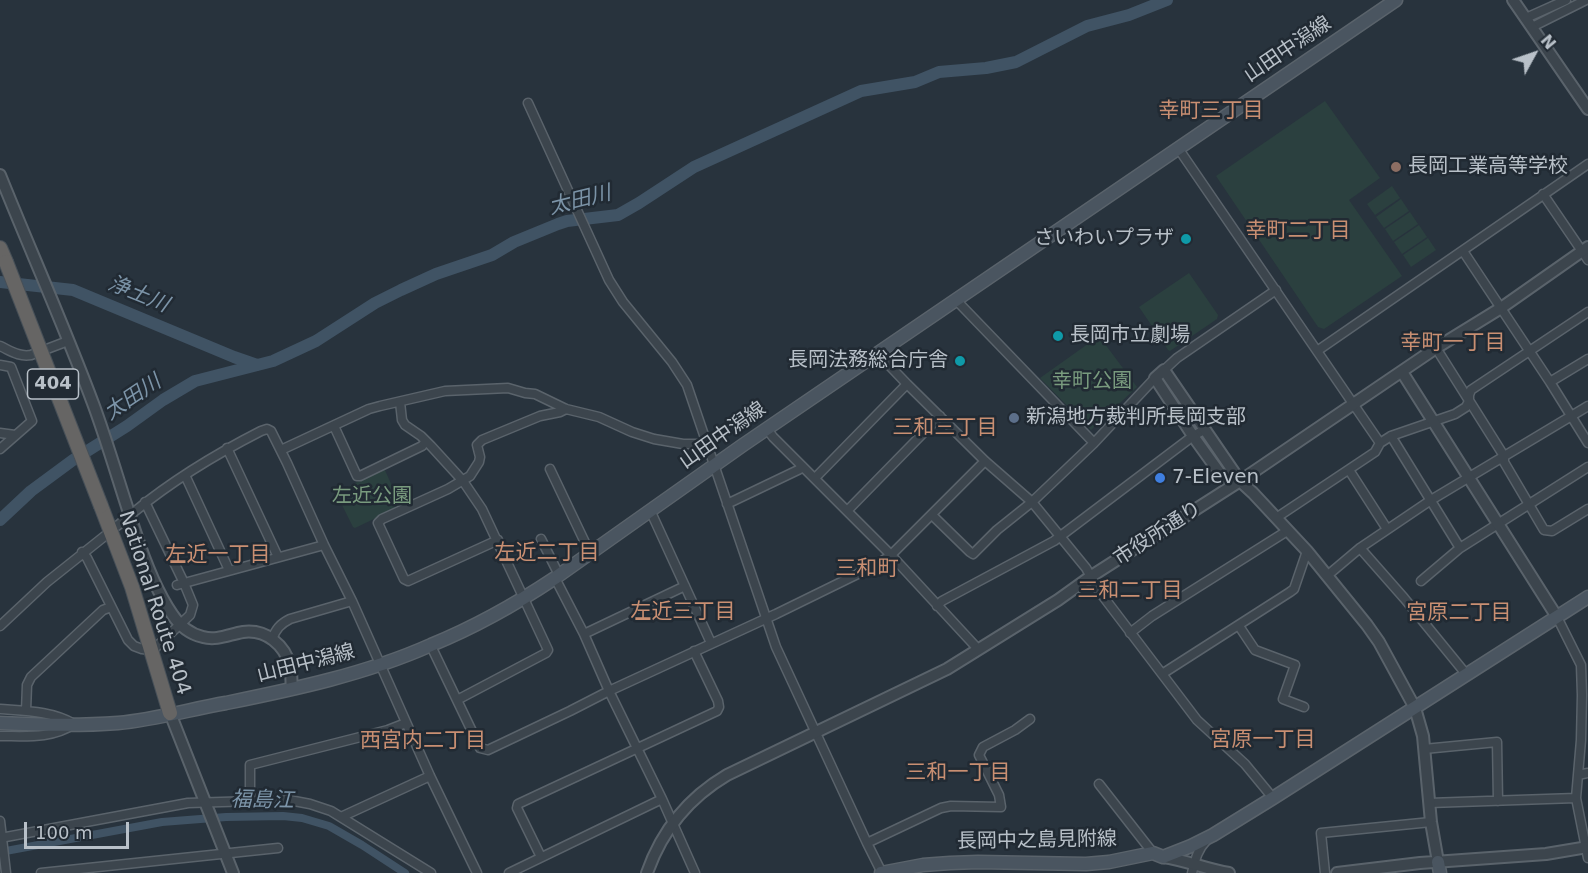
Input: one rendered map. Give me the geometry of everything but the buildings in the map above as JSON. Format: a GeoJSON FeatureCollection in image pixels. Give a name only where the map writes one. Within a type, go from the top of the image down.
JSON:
{"type":"FeatureCollection","features":[{"type":"Feature","properties":{"kind":"highway","name":"National Route 404"},"geometry":{"type":"LineString","coordinates":[[0,248],[132,587],[170,713]]}},
{"type":"Feature","properties":{"kind":"main road","name":"山田中潟線"},"geometry":{"type":"LineString","coordinates":[[0,723],[119,723],[292,689],[327,681],[431,646],[487,618],[525,598],[557,577],[713,465],[1396,0]]}},
{"type":"Feature","properties":{"kind":"main road","name":"長岡中之島見附線"},"geometry":{"type":"LineString","coordinates":[[882,873],[960,862],[1086,864],[1109,862],[1158,855],[1191,846],[1273,798],[1588,597]]}},
{"type":"Feature","properties":{"kind":"street"},"geometry":{"type":"LineString","coordinates":[[1513,0],[1584,96],[1588,109]]}},
{"type":"Feature","properties":{"kind":"street"},"geometry":{"type":"LineString","coordinates":[[1529,23],[1566,0]]}},
{"type":"Feature","properties":{"kind":"street"},"geometry":{"type":"LineString","coordinates":[[1529,23],[1586,0]]}},
{"type":"Feature","properties":{"kind":"street"},"geometry":{"type":"LineString","coordinates":[[528,103],[601,264],[623,302],[679,371],[687,386],[776,647],[882,873]]}},
{"type":"Feature","properties":{"kind":"street"},"geometry":{"type":"LineString","coordinates":[[1178,148],[1380,443]]}},
{"type":"Feature","properties":{"kind":"street"},"geometry":{"type":"LineString","coordinates":[[1317,351],[1588,164]]}},
{"type":"Feature","properties":{"kind":"street"},"geometry":{"type":"LineString","coordinates":[[0,175],[94,407],[150,572],[166,604],[180,625],[189,632],[203,637],[220,638],[249,632],[261,633],[272,639],[281,647],[287,658],[292,689]]}},
{"type":"Feature","properties":{"kind":"street"},"geometry":{"type":"LineString","coordinates":[[1543,194],[1586,253]]}},
{"type":"Feature","properties":{"kind":"street"},"geometry":{"type":"LineString","coordinates":[[1463,251],[1588,443]]}},
{"type":"Feature","properties":{"kind":"street","name":"市役所通り"},"geometry":{"type":"LineString","coordinates":[[647,873],[672,822],[694,798],[713,783],[947,669],[1240,482],[1436,348],[1586,253]]}},
{"type":"Feature","properties":{"kind":"street"},"geometry":{"type":"LineString","coordinates":[[932,515],[974,554],[997,530],[1032,502],[1177,358],[1275,290]]}},
{"type":"Feature","properties":{"kind":"street"},"geometry":{"type":"LineString","coordinates":[[956,300],[1094,442]]}},
{"type":"Feature","properties":{"kind":"street"},"geometry":{"type":"LineString","coordinates":[[1276,518],[1375,452],[1380,443],[1391,436],[1455,414],[1466,407],[1471,390],[1588,312]]}},
{"type":"Feature","properties":{"kind":"street"},"geometry":{"type":"LineString","coordinates":[[0,346],[25,356],[68,340]]}},
{"type":"Feature","properties":{"kind":"street"},"geometry":{"type":"LineString","coordinates":[[1436,348],[1504,456],[1504,462],[1544,530],[1552,531],[1588,509]]}},
{"type":"Feature","properties":{"kind":"street"},"geometry":{"type":"LineString","coordinates":[[880,352],[885,361],[907,384],[985,461],[1032,502],[1086,568],[1099,591],[1197,720],[1245,764],[1273,798]]}},
{"type":"Feature","properties":{"kind":"street"},"geometry":{"type":"LineString","coordinates":[[1550,382],[1588,359]]}},
{"type":"Feature","properties":{"kind":"street"},"geometry":{"type":"LineString","coordinates":[[0,365],[10,367],[32,421],[0,449]]}},
{"type":"Feature","properties":{"kind":"street"},"geometry":{"type":"LineString","coordinates":[[1164,370],[1240,482],[1253,493],[1328,575],[1379,642],[1415,708],[1423,736],[1431,822],[1439,868]]}},
{"type":"Feature","properties":{"kind":"street"},"geometry":{"type":"LineString","coordinates":[[1337,873],[1439,868],[1587,851],[1576,798],[1585,694],[1585,663],[1402,372]]}},
{"type":"Feature","properties":{"kind":"street"},"geometry":{"type":"LineString","coordinates":[[1155,378],[1221,475],[1240,482]]}},
{"type":"Feature","properties":{"kind":"street"},"geometry":{"type":"LineString","coordinates":[[815,478],[907,384]]}},
{"type":"Feature","properties":{"kind":"street"},"geometry":{"type":"LineString","coordinates":[[281,450],[369,409],[445,391],[508,388],[535,394],[566,409],[600,417],[632,432],[654,439],[683,444],[707,444]]}},
{"type":"Feature","properties":{"kind":"street"},"geometry":{"type":"LineString","coordinates":[[400,402],[402,420],[405,425],[426,441],[463,481],[483,509],[548,650],[457,700]]}},
{"type":"Feature","properties":{"kind":"street"},"geometry":{"type":"LineString","coordinates":[[1328,575],[1360,548],[1431,500],[1588,406]]}},
{"type":"Feature","properties":{"kind":"street"},"geometry":{"type":"LineString","coordinates":[[498,540],[408,581],[404,579],[378,523],[470,476],[479,462],[477,445],[482,440],[540,416],[566,409]]}},
{"type":"Feature","properties":{"kind":"street"},"geometry":{"type":"LineString","coordinates":[[847,511],[940,416]]}},
{"type":"Feature","properties":{"kind":"street"},"geometry":{"type":"LineString","coordinates":[[334,426],[357,476],[422,446],[426,441]]}},
{"type":"Feature","properties":{"kind":"street"},"geometry":{"type":"LineString","coordinates":[[767,429],[772,437],[891,555],[978,649]]}},
{"type":"Feature","properties":{"kind":"street"},"geometry":{"type":"LineString","coordinates":[[134,512],[145,502],[227,448],[261,430],[271,431],[477,873]]}},
{"type":"Feature","properties":{"kind":"street"},"geometry":{"type":"LineString","coordinates":[[937,606],[942,601],[1061,536],[1204,430]]}},
{"type":"Feature","properties":{"kind":"street"},"geometry":{"type":"LineString","coordinates":[[0,433],[15,435]]}},
{"type":"Feature","properties":{"kind":"street"},"geometry":{"type":"LineString","coordinates":[[1391,436],[1460,548]]}},
{"type":"Feature","properties":{"kind":"street"},"geometry":{"type":"LineString","coordinates":[[227,448],[278,557]]}},
{"type":"Feature","properties":{"kind":"street"},"geometry":{"type":"LineString","coordinates":[[431,646],[480,748],[488,750],[867,570],[891,555],[985,461]]}},
{"type":"Feature","properties":{"kind":"street"},"geometry":{"type":"LineString","coordinates":[[727,504],[802,467]]}},
{"type":"Feature","properties":{"kind":"street"},"geometry":{"type":"LineString","coordinates":[[1421,581],[1460,548],[1588,467]]}},
{"type":"Feature","properties":{"kind":"street"},"geometry":{"type":"LineString","coordinates":[[550,469],[590,554]]}},
{"type":"Feature","properties":{"kind":"street"},"geometry":{"type":"LineString","coordinates":[[1349,470],[1388,529]]}},
{"type":"Feature","properties":{"kind":"street"},"geometry":{"type":"LineString","coordinates":[[185,475],[229,570]]}},
{"type":"Feature","properties":{"kind":"street"},"geometry":{"type":"LineString","coordinates":[[82,552],[134,646],[151,650],[160,645],[190,615],[193,604],[181,584],[145,502]]}},
{"type":"Feature","properties":{"kind":"street"},"geometry":{"type":"LineString","coordinates":[[650,510],[711,643]]}},
{"type":"Feature","properties":{"kind":"street"},"geometry":{"type":"LineString","coordinates":[[1130,633],[1152,616],[1287,531]]}},
{"type":"Feature","properties":{"kind":"street"},"geometry":{"type":"LineString","coordinates":[[0,626],[47,582],[105,535]]}},
{"type":"Feature","properties":{"kind":"street"},"geometry":{"type":"LineString","coordinates":[[541,539],[609,691],[695,873]]}},
{"type":"Feature","properties":{"kind":"street"},"geometry":{"type":"LineString","coordinates":[[181,584],[324,545]]}},
{"type":"Feature","properties":{"kind":"street"},"geometry":{"type":"LineString","coordinates":[[1360,548],[1466,674]]}},
{"type":"Feature","properties":{"kind":"street"},"geometry":{"type":"LineString","coordinates":[[1162,674],[1294,589],[1307,551]]}},
{"type":"Feature","properties":{"kind":"street"},"geometry":{"type":"LineString","coordinates":[[584,634],[685,586]]}},
{"type":"Feature","properties":{"kind":"street"},"geometry":{"type":"LineString","coordinates":[[272,639],[282,623],[290,619],[352,601]]}},
{"type":"Feature","properties":{"kind":"street"},"geometry":{"type":"LineString","coordinates":[[26,711],[27,685],[31,677],[103,610],[111,607]]}},
{"type":"Feature","properties":{"kind":"street"},"geometry":{"type":"LineString","coordinates":[[1239,626],[1255,650],[1295,665],[1282,699],[1304,707]]}},
{"type":"Feature","properties":{"kind":"street"},"geometry":{"type":"LineString","coordinates":[[541,857],[517,808],[518,804],[717,711],[718,701],[694,651]]}},
{"type":"Feature","properties":{"kind":"street"},"geometry":{"type":"LineString","coordinates":[[0,709],[56,716],[74,724],[58,733],[37,736],[0,736]]}},
{"type":"Feature","properties":{"kind":"street"},"geometry":{"type":"LineString","coordinates":[[170,713],[234,873]]}},
{"type":"Feature","properties":{"kind":"street"},"geometry":{"type":"LineString","coordinates":[[867,843],[941,808],[951,806],[1001,807],[999,795],[979,755],[983,747],[1030,719]]}},
{"type":"Feature","properties":{"kind":"street"},"geometry":{"type":"LineString","coordinates":[[250,802],[250,765],[388,730],[406,723]]}},
{"type":"Feature","properties":{"kind":"street"},"geometry":{"type":"LineString","coordinates":[[1424,749],[1497,742],[1498,801]]}},
{"type":"Feature","properties":{"kind":"street"},"geometry":{"type":"LineString","coordinates":[[1578,774],[1588,773]]}},
{"type":"Feature","properties":{"kind":"street"},"geometry":{"type":"LineString","coordinates":[[341,816],[430,776]]}},
{"type":"Feature","properties":{"kind":"street"},"geometry":{"type":"LineString","coordinates":[[1099,784],[1158,855],[1182,860],[1193,869],[1229,873]]}},
{"type":"Feature","properties":{"kind":"street"},"geometry":{"type":"LineString","coordinates":[[1429,803],[1576,798]]}},
{"type":"Feature","properties":{"kind":"street"},"geometry":{"type":"LineString","coordinates":[[509,873],[662,799]]}},
{"type":"Feature","properties":{"kind":"street"},"geometry":{"type":"LineString","coordinates":[[1,840],[188,803],[206,805],[289,800],[320,806],[341,816],[431,873]]}},
{"type":"Feature","properties":{"kind":"street"},"geometry":{"type":"LineString","coordinates":[[0,821],[6,873]]}},
{"type":"Feature","properties":{"kind":"street"},"geometry":{"type":"LineString","coordinates":[[1325,873],[1321,833],[1431,822]]}},
{"type":"Feature","properties":{"kind":"street"},"geometry":{"type":"LineString","coordinates":[[1193,869],[1200,848],[1213,835]]}},
{"type":"Feature","properties":{"kind":"street"},"geometry":{"type":"LineString","coordinates":[[41,873],[278,848]]}},
{"type":"Feature","properties":{"kind":"green space"},"geometry":{"type":"Polygon","coordinates":[[[1325,101],[1380,178],[1349,200],[1402,276],[1324,329],[1318,327],[1216,176],[1325,101]]]}},
{"type":"Feature","properties":{"kind":"green space"},"geometry":{"type":"Polygon","coordinates":[[[1392,186],[1400,198],[1375,215],[1367,204],[1392,186]]]}},
{"type":"Feature","properties":{"kind":"green space"},"geometry":{"type":"Polygon","coordinates":[[[1401,199],[1409,211],[1384,228],[1376,217],[1401,199]]]}},
{"type":"Feature","properties":{"kind":"green space"},"geometry":{"type":"Polygon","coordinates":[[[1410,212],[1418,224],[1393,241],[1385,229],[1410,212]]]}},
{"type":"Feature","properties":{"kind":"green space"},"geometry":{"type":"Polygon","coordinates":[[[1419,225],[1427,237],[1402,254],[1394,242],[1419,225]]]}},
{"type":"Feature","properties":{"kind":"green space"},"geometry":{"type":"Polygon","coordinates":[[[1428,238],[1436,250],[1411,267],[1403,255],[1428,238]]]}},
{"type":"Feature","properties":{"kind":"green space"},"geometry":{"type":"Polygon","coordinates":[[[1189,273],[1218,315],[1217,319],[1170,351],[1156,328],[1154,329],[1139,307],[1189,273]]]}},
{"type":"Feature","properties":{"kind":"green space","name":"幸町公園"},"geometry":{"type":"Polygon","coordinates":[[[1099,336],[1137,387],[1091,430],[1040,378],[1099,336]]]}},
{"type":"Feature","properties":{"kind":"green space","name":"左近公園"},"geometry":{"type":"Polygon","coordinates":[[[384,468],[401,506],[353,527],[336,493],[384,468]]]}},
{"type":"Feature","properties":{"kind":"waterway","name":"太田川"},"geometry":{"type":"LineString","coordinates":[[0,520],[31,491],[73,460],[195,381],[273,361],[316,341],[375,303],[401,290],[436,274],[492,255],[514,242],[558,224],[618,215],[694,167],[861,91],[915,82],[939,72],[986,68],[1016,62],[1087,26],[1129,15],[1167,0]]}},
{"type":"Feature","properties":{"kind":"waterway"},"geometry":{"type":"LineString","coordinates":[[1535,19],[1552,11]]}},
{"type":"Feature","properties":{"kind":"waterway","name":"浄土川"},"geometry":{"type":"LineString","coordinates":[[0,282],[73,290],[257,365]]}},
{"type":"Feature","properties":{"kind":"waterway","name":"福島江"},"geometry":{"type":"LineString","coordinates":[[0,852],[162,822],[226,817],[283,816],[302,818],[329,826],[405,873]]}},
{"type":"Feature","properties":{"kind":"place","name":"長岡工業高等学校"},"geometry":{"type":"Point","coordinates":[1396,167]}},
{"type":"Feature","properties":{"kind":"place","name":"さいわいプラザ"},"geometry":{"type":"Point","coordinates":[1186,239]}},
{"type":"Feature","properties":{"kind":"place","name":"長岡市立劇場"},"geometry":{"type":"Point","coordinates":[1058,336]}},
{"type":"Feature","properties":{"kind":"place","name":"長岡法務総合庁舎"},"geometry":{"type":"Point","coordinates":[960,361]}},
{"type":"Feature","properties":{"kind":"place","name":"新潟地方裁判所長岡支部"},"geometry":{"type":"Point","coordinates":[1014,418]}},
{"type":"Feature","properties":{"kind":"place","name":"7-Eleven"},"geometry":{"type":"Point","coordinates":[1160,478]}},
{"type":"Feature","properties":{"kind":"district","name":"幸町三丁目"},"geometry":{"type":"Point","coordinates":[1211,112]}},
{"type":"Feature","properties":{"kind":"district","name":"幸町二丁目"},"geometry":{"type":"Point","coordinates":[1298,232]}},
{"type":"Feature","properties":{"kind":"district","name":"幸町一丁目"},"geometry":{"type":"Point","coordinates":[1453,344]}},
{"type":"Feature","properties":{"kind":"district","name":"三和三丁目"},"geometry":{"type":"Point","coordinates":[945,429]}},
{"type":"Feature","properties":{"kind":"district","name":"左近二丁目"},"geometry":{"type":"Point","coordinates":[547,554]}},
{"type":"Feature","properties":{"kind":"district","name":"左近一丁目"},"geometry":{"type":"Point","coordinates":[218,556]}},
{"type":"Feature","properties":{"kind":"district","name":"三和町"},"geometry":{"type":"Point","coordinates":[867,570]}},
{"type":"Feature","properties":{"kind":"district","name":"三和二丁目"},"geometry":{"type":"Point","coordinates":[1130,592]}},
{"type":"Feature","properties":{"kind":"district","name":"左近三丁目"},"geometry":{"type":"Point","coordinates":[683,613]}},
{"type":"Feature","properties":{"kind":"district","name":"宮原二丁目"},"geometry":{"type":"Point","coordinates":[1459,614]}},
{"type":"Feature","properties":{"kind":"district","name":"宮原一丁目"},"geometry":{"type":"Point","coordinates":[1263,741]}},
{"type":"Feature","properties":{"kind":"district","name":"西宮内二丁目"},"geometry":{"type":"Point","coordinates":[423,742]}},
{"type":"Feature","properties":{"kind":"district","name":"三和一丁目"},"geometry":{"type":"Point","coordinates":[958,774]}}]}
